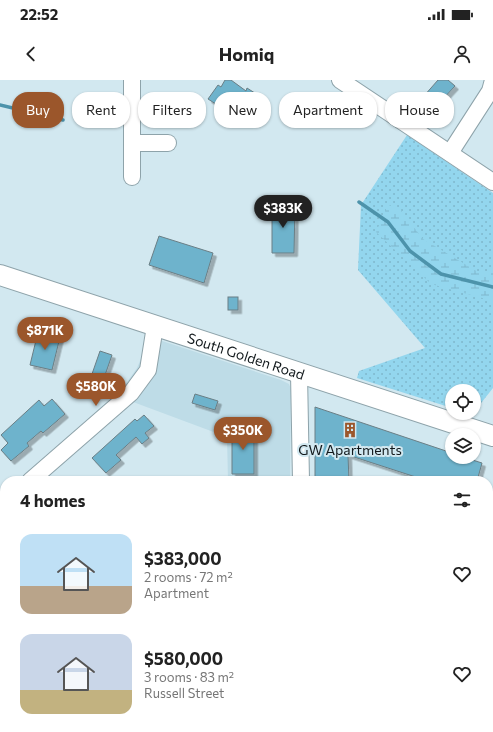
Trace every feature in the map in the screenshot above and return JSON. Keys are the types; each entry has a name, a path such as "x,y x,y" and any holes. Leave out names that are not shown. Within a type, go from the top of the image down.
{"main road":[{"name":"South Golden Road","path":"0,275 493,436"}],"street":[{"path":"132,80 132,177"},
{"path":"340,80 493,182"},
{"path":"450,153 490,91 493,80"},
{"path":"132,143 168,143"},
{"path":"36,476 131,393 148,370 155,326"},
{"path":"299,373 301,476"}],"shaded area":[{"path":"150,337 281,380 289,384 291,389 290,476 228,476 227,437 117,396 137,368"}],"green space":[{"path":"407,135 493,193 493,388 481,403 481,384 445,384 445,406 357,378 359,371 425,348 358,270 361,205"},
{"path":"388,205 399,208 423,239 478,272 493,273 493,301 431,284 376,232"}],"building":[{"path":"225,80 231,80 246,91 247,88 253,92 214,92 214,103 208,99 218,85 221,87"},
{"path":"438,80 448,80 455,86 449,92 427,92"},
{"path":"272,205 295,205 294,253 272,253"},
{"path":"159,236 213,253 204,283 149,265"},
{"path":"228,297 238,297 238,310 228,310"},
{"path":"38,332 60,337 52,370 30,365"},
{"path":"100,351 112,355 104,378 92,374"},
{"path":"195,394 218,401 215,410 192,403"},
{"path":"52,399 65,414 43,433 41,431 27,443 29,446 11,461 1,450 8,443 1,435 39,400 44,406"},
{"name":"GW Apartments","path":"315,407 445,451 445,464 482,463 478,476 413,476 348,455 349,476 315,476"},
{"path":"144,415 154,426 145,433 149,438 142,444 136,437 116,455 121,460 106,473 92,458 135,419 137,421"},
{"path":"254,423 254,474 232,474 232,435"}],"waterway":[{"path":"0,105 12,108"},
{"path":"359,202 388,222 410,251 441,274 493,287"}],"place":[{"name":"GW Apartments","path":"350,430"}]}
